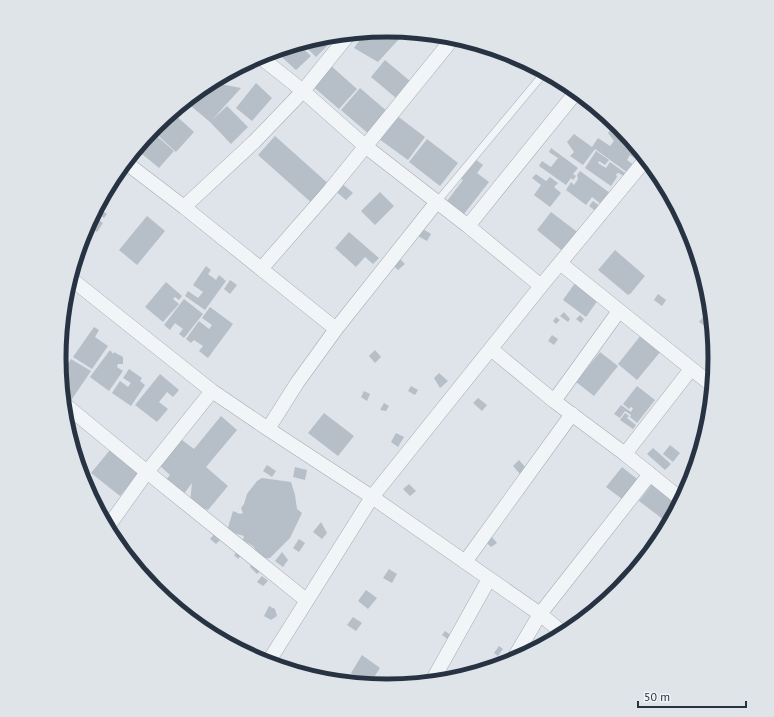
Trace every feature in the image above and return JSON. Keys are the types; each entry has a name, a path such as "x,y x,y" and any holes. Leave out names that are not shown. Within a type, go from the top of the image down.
{"street":[{"path":"184,207 254,142 303,91 344,40"},
{"path":"261,269 330,190 449,43"},
{"path":"265,61 303,91 365,146 542,286"},
{"path":"468,226 573,96"},
{"path":"270,658 372,497 642,163"},
{"path":"130,166 184,207 336,329"},
{"path":"268,429 336,329 436,203"},
{"path":"560,263 708,382"},
{"path":"75,282 212,391 372,497 540,614 559,630"},
{"path":"554,401 619,311"},
{"path":"491,349 554,401 626,454 677,496"},
{"path":"626,454 691,369"},
{"path":"111,522 147,472 212,391"},
{"path":"70,408 306,600"},
{"path":"465,562 572,414"},
{"path":"517,653 540,614 650,474"},
{"path":"435,676 489,579"}],"lane":[{"path":"436,203 541,76"}],"building":[{"path":"366,38 400,38 378,62 354,48 361,39 363,40"},
{"path":"331,42 316,57 306,47"},
{"path":"303,48 311,56 296,70 280,55"},
{"path":"385,60 410,81 396,98 371,77"},
{"path":"329,64 357,89 339,109 310,84"},
{"path":"256,83 272,98 252,121 236,108"},
{"path":"220,84 241,88 212,120 227,106 248,127 231,144 210,122 189,105"},
{"path":"360,88 389,113 370,135 341,110"},
{"path":"580,101 601,119 579,104"},
{"path":"396,115 425,137 408,160 379,139"},
{"path":"176,116 194,132 176,152 157,134"},
{"path":"611,129 614,131 639,159 638,161 630,155 627,160 634,165 628,173 595,149 583,165 570,156 574,152 567,142 574,134 592,147 598,138 610,146 614,141 608,133"},
{"path":"156,135 174,151 159,168 140,153"},
{"path":"275,136 331,186 314,205 258,155"},
{"path":"427,139 458,163 440,186 409,162"},
{"path":"551,148 578,168 573,174 576,176 573,180 571,178 566,185 539,166 542,161 551,167 558,158 549,152"},
{"path":"596,151 609,160 605,165 599,161 598,163 606,168 610,162 628,175 626,178 619,173 616,174 617,177 611,186 585,168"},
{"path":"475,159 483,165 477,173 489,182 464,214 447,201 463,180 460,178"},
{"path":"580,171 610,193 601,204 592,197 586,205 566,190 571,182 574,185 578,179 577,175"},
{"path":"536,174 546,181 550,177 558,183 554,187 561,193 550,207 534,195 541,185 532,178"},
{"path":"339,181 353,193 346,200 333,189"},
{"path":"380,192 394,206 375,225 361,211"},
{"path":"593,201 601,207 597,212 589,206"},
{"path":"102,210 107,214 104,218 100,215"},
{"path":"551,212 580,234 565,253 537,230"},
{"path":"147,216 165,231 137,265 119,250"},
{"path":"97,219 103,223 97,232 93,229"},
{"path":"423,229 431,234 427,241 418,236"},
{"path":"349,232 379,258 373,264 365,257 356,267 335,248"},
{"path":"91,234 93,235 88,240"},
{"path":"615,250 645,276 628,295 598,270"},
{"path":"400,259 405,264 398,270 393,265"},
{"path":"206,266 211,270 208,274 216,280 219,275 226,281 205,310 185,296 188,291 198,298 203,292 193,285"},
{"path":"230,280 237,285 230,294 224,289"},
{"path":"166,282 182,296 179,300 175,297 173,299 179,304 163,322 145,307"},
{"path":"575,283 598,300 586,317 563,300"},
{"path":"658,294 666,300 662,306 654,300"},
{"path":"184,299 203,314 184,338 179,334 183,329 175,323 170,330 164,325"},
{"path":"210,307 233,324 208,358 199,351 203,346 194,340 191,343 186,339 199,321 209,329 212,325 202,318"},
{"path":"564,312 570,319 568,322 560,316"},
{"path":"580,315 584,319 581,323 576,319"},
{"path":"556,317 560,320 556,324 553,321"},
{"path":"703,317 706,319 707,327 699,322"},
{"path":"94,327 99,330 95,337 108,346 92,369 73,357"},
{"path":"552,335 558,339 554,345 548,341"},
{"path":"641,335 661,351 637,380 618,364"},
{"path":"110,350 113,354 114,352 123,357 123,364 118,364 117,367 123,371 109,391 90,377"},
{"path":"375,350 381,357 375,363 369,356"},
{"path":"600,352 618,366 594,396 576,382"},
{"path":"71,359 91,371 70,402 68,400 66,367"},
{"path":"129,369 142,378 140,381 145,385 131,406 112,393 120,381 128,387 131,383 123,378"},
{"path":"439,373 448,381 440,388 434,378"},
{"path":"160,374 179,390 173,397 167,392 159,402 168,409 157,422 135,405"},
{"path":"411,386 418,390 415,395 408,391"},
{"path":"637,386 655,400 637,423 630,417 631,415 625,411 620,418 614,414 621,405 631,412 633,408 631,407 629,409 623,404"},
{"path":"364,391 370,394 367,401 361,397"},
{"path":"478,398 487,405 482,411 473,403"},
{"path":"384,403 389,406 386,411 380,410"},
{"path":"324,413 354,436 338,456 308,433"},
{"path":"625,413 629,416 627,418 636,425 633,429 620,420"},
{"path":"221,416 237,430 206,467 228,486 208,510 190,503 192,483 183,495 165,481 170,475 160,466 182,440 194,449"},
{"path":"396,433 404,437 398,447 391,442"},
{"path":"670,445 680,453 673,462 663,454"},
{"path":"653,448 671,464 665,470 647,454"},
{"path":"110,450 139,473 120,496 91,473"},
{"path":"519,460 526,468 520,474 513,466"},
{"path":"267,465 276,471 272,477 263,471"},
{"path":"295,467 307,470 305,480 293,477"},
{"path":"622,467 637,479 622,499 606,487"},
{"path":"262,478 291,482 297,509 302,513 290,538 270,558 262,559 253,546 243,540 244,536 227,531 233,511 240,514 243,513 241,508 247,494 257,481"},
{"path":"653,483 675,500 664,520 639,501"},
{"path":"409,484 416,491 410,496 403,489"},
{"path":"321,522 327,533 322,539 313,532"},
{"path":"216,532 222,538 216,544 210,539"},
{"path":"491,536 497,543 491,547 485,541"},
{"path":"299,539 305,543 299,552 293,548"},
{"path":"239,550 243,553 238,559 234,555"},
{"path":"282,552 288,560 283,567 275,561"},
{"path":"253,560 262,569 257,574 250,567"},
{"path":"389,569 397,574 392,583 383,578"},
{"path":"262,576 268,581 263,586 257,582"},
{"path":"366,590 377,598 368,609 358,601"},
{"path":"269,606 275,609 277,616 271,620 264,616"},
{"path":"353,617 362,623 356,631 347,625"},
{"path":"445,631 452,636 449,640 442,635"},
{"path":"499,646 503,649 498,656 494,653"},
{"path":"362,655 380,668 373,679 359,678 351,673"}]}
